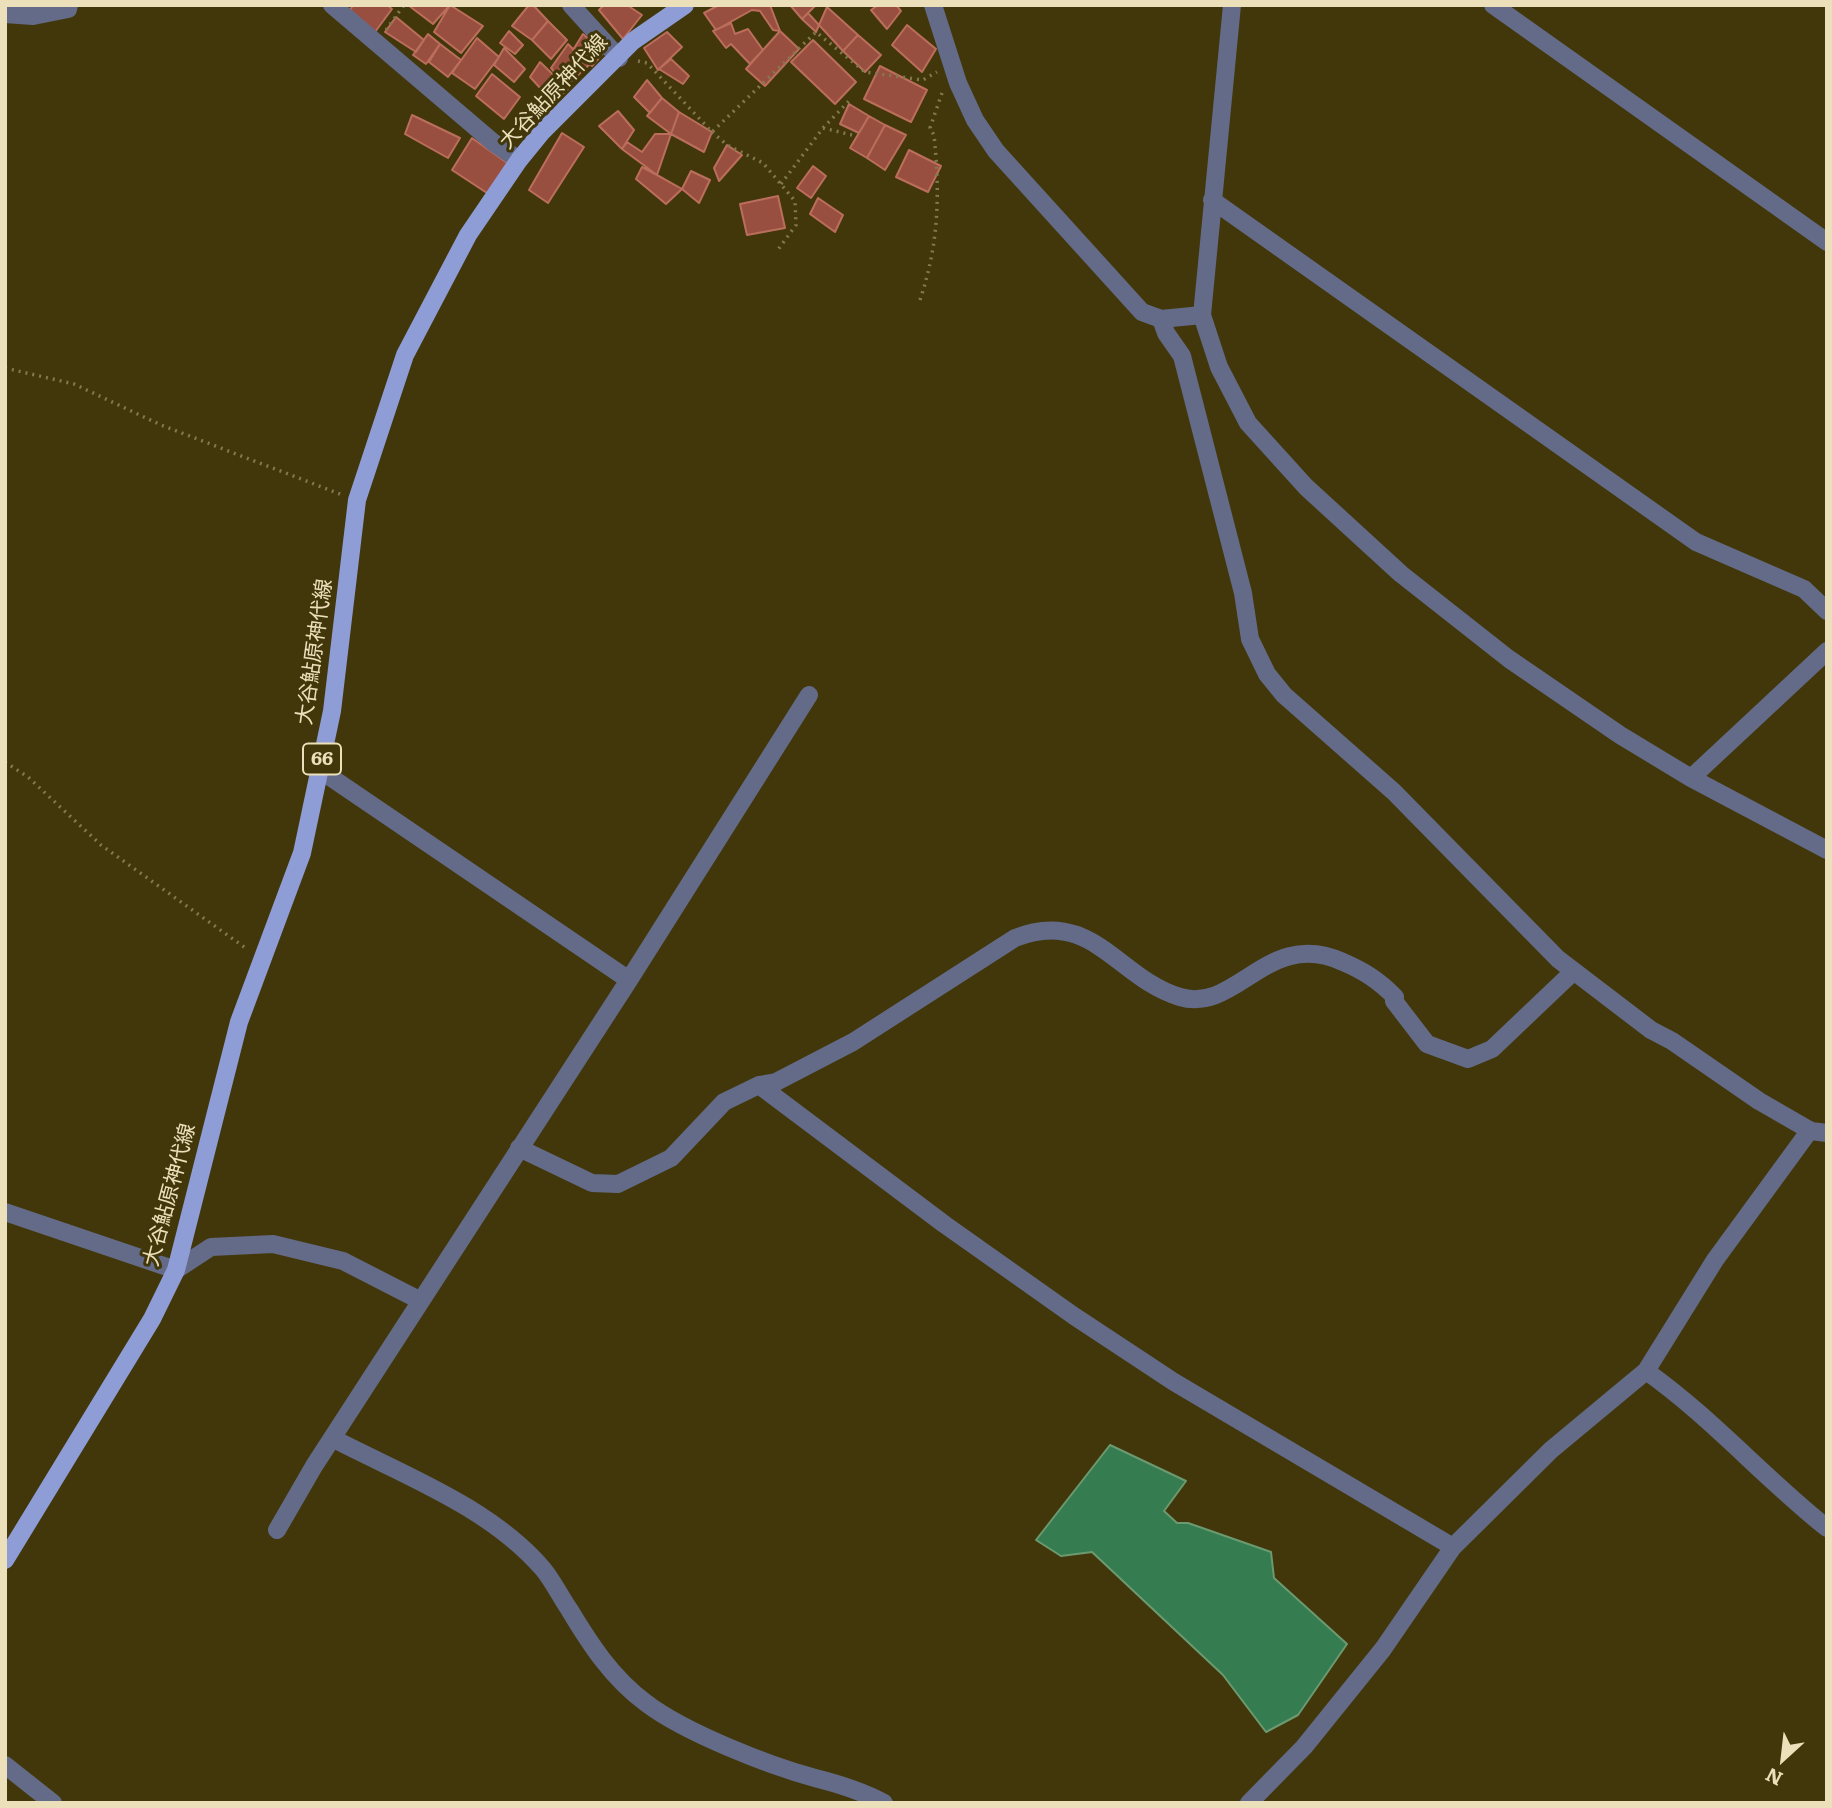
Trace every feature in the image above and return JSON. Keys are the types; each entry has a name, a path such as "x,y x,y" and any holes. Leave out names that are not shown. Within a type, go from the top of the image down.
{"main road":[{"name":"大谷鮎原神代線","path":"5,1560 152,1319 176,1270 239,1022 302,853 332,711 357,500 405,355 468,236 541,132 633,41 685,5"}],"street":[{"path":"5,14 33,16 68,9 69,5"},
{"path":"332,5 494,143 519,160"},
{"path":"571,5 618,58"},
{"path":"933,5 951,64 975,120 996,151 1142,313 1161,319 1202,315"},
{"path":"1232,5 1202,315 1219,367 1248,423 1306,487 1401,574 1509,659 1620,735 1690,778 1827,850"},
{"path":"1493,5 1827,242"},
{"path":"1212,200 1696,542 1804,589 1827,611"},
{"path":"1161,319 1166,333 1182,355 1243,593 1250,639 1267,674 1284,695 1394,792 1558,959 1651,1030 1672,1041 1759,1101 1818,1131 1715,1260 1646,1371 1551,1450 1453,1547 1374,1660 1304,1747 1249,1803"},
{"path":"1690,778 1827,651"},
{"path":"277,1530 332,1438 629,980 808,695"},
{"path":"320,770 629,980"},
{"path":"519,1148 592,1183 618,1184 671,1158 724,1102 760,1085 776,1082 853,1042 1015,938 1035,930 1064,930 1111,952 1139,976 1181,998 1203,999 1223,991 1276,959 1304,951 1327,954 1374,976 1395,997 1394,1001 1427,1044 1468,1059 1492,1049 1574,971"},
{"path":"760,1085 944,1224 1085,1324 1174,1382 1453,1547"},
{"path":"5,1212 176,1270 211,1247 273,1244 343,1261 421,1301"},
{"path":"1646,1371 1685,1398 1797,1505 1827,1528"},
{"path":"332,1438 453,1500 518,1543 545,1571 590,1645 621,1683 647,1704 697,1734 769,1762 864,1792 884,1803"},
{"path":"5,1765 53,1803"}],"path":[{"path":"377,43 404,5"},
{"path":"712,132 816,32 865,72 923,80"},
{"path":"618,58 647,63 712,132 727,145 763,163 781,184 795,201 796,225 777,251"},
{"path":"920,300 932,265 940,191 934,135 930,128 951,64"},
{"path":"781,184 823,128 849,101"},
{"path":"823,128 852,135"},
{"path":"5,368 74,384 161,425 357,500"},
{"path":"5,762 28,777 101,845 204,921 261,958"}],"shaded area":[{"path":"1110,1445 1186,1481 1164,1511 1177,1523 1188,1523 1271,1552 1274,1578 1347,1644 1298,1715 1266,1732 1223,1675 1092,1552 1061,1556 1036,1540"}],"building":[{"path":"353,5 387,5 392,9 375,32 350,10"},
{"path":"408,5 450,5 433,24"},
{"path":"450,5 483,26 461,53 434,32"},
{"path":"529,5 533,5 548,21 532,40 512,26"},
{"path":"604,5 627,5 642,15 623,39 599,10"},
{"path":"719,5 770,5 780,31 773,30 760,11 752,10 716,30 704,13"},
{"path":"790,5 816,5 802,19"},
{"path":"878,5 896,5 901,11 887,29 871,10"},
{"path":"827,7 858,35 843,51 819,25"},
{"path":"808,13 819,25 816,32 802,19"},
{"path":"396,17 424,40 416,52 385,32"},
{"path":"548,21 567,40 551,59 532,40"},
{"path":"731,23 735,34 748,29 763,50 750,64 731,44 726,48 713,31"},
{"path":"907,25 936,49 922,72 892,45"},
{"path":"509,31 523,45 515,54 500,43"},
{"path":"780,31 799,49 765,86 746,69"},
{"path":"667,32 682,47 658,70 644,48"},
{"path":"428,34 440,44 426,64 413,55"},
{"path":"583,34 604,52 592,66 573,50"},
{"path":"858,35 881,55 865,72 843,51"},
{"path":"477,38 499,57 475,89 452,73"},
{"path":"813,40 856,82 835,104 791,62"},
{"path":"440,44 461,60 448,77 429,62"},
{"path":"568,44 589,65 566,86 551,68"},
{"path":"504,48 525,69 514,82 494,65"},
{"path":"671,59 689,76 683,84 659,69"},
{"path":"540,62 568,89 553,102 530,77"},
{"path":"880,66 927,90 911,122 864,99"},
{"path":"492,74 520,97 504,119 476,96"},
{"path":"647,80 662,98 650,113 634,97"},
{"path":"662,98 679,112 671,134 647,116"},
{"path":"849,104 869,116 859,133 840,124"},
{"path":"618,111 634,130 622,149 599,126"},
{"path":"679,112 712,132 704,152 671,134"},
{"path":"412,115 460,138 448,158 405,134"},
{"path":"869,116 885,125 867,158 850,148"},
{"path":"885,125 906,135 885,170 867,158"},
{"path":"562,133 584,147 548,203 529,190"},
{"path":"655,134 671,134 657,175 622,149 627,142 642,152"},
{"path":"472,138 510,165 490,195 452,170"},
{"path":"727,145 742,155 719,181 714,168"},
{"path":"909,150 941,166 928,192 896,177"},
{"path":"813,166 826,176 811,198 797,188"},
{"path":"642,167 682,189 666,204 636,179"},
{"path":"691,171 710,180 699,203 682,189"},
{"path":"778,196 785,228 747,235 740,204"},
{"path":"818,198 843,215 835,232 810,214"}]}
